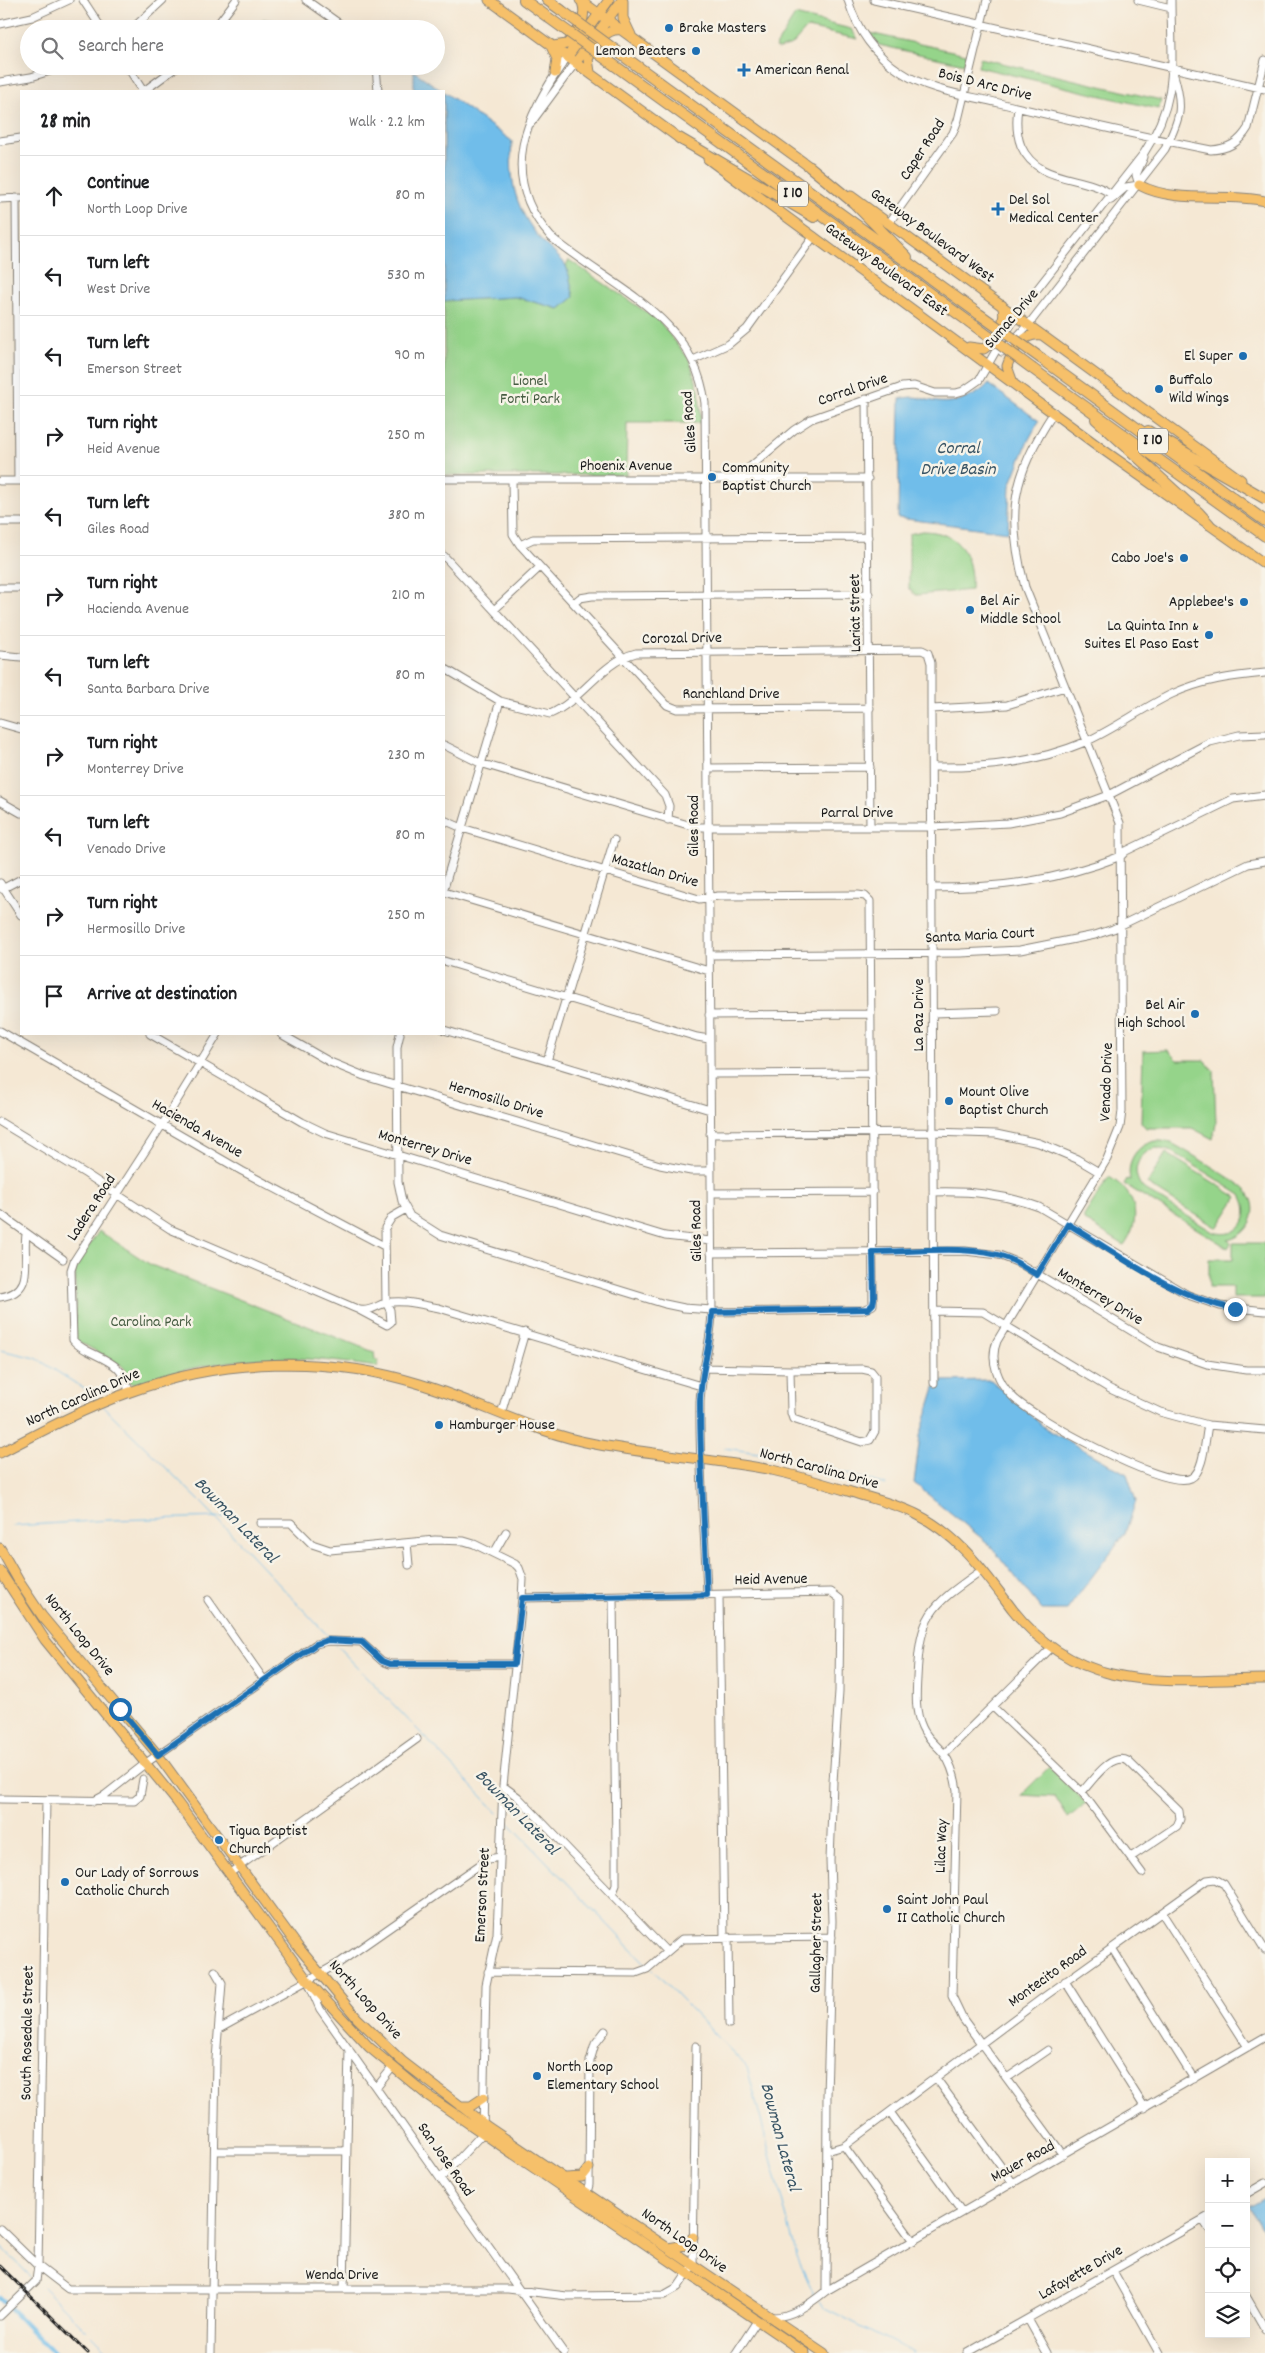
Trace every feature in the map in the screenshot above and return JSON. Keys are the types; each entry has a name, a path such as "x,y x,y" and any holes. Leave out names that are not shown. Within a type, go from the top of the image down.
{"highway":[{"name":"I 10","path":"524,0 1265,536"},
{"name":"I 10","path":"547,0 1265,520"},
{"path":"679,138 859,244"},
{"path":"810,167 854,202 927,277"},
{"path":"1080,401 1105,428 1200,513 1209,524"},
{"path":"1119,416 1155,434 1236,483 1265,498"}],"main road":[{"name":"Gateway Boulevard East","path":"489,0 1265,564"},
{"path":"568,56 609,0"},
{"path":"576,62 622,0"},
{"path":"622,0 624,24 634,39"},
{"path":"553,76 557,59 551,44 566,44 584,19 584,9 581,1"},
{"name":"Gateway Boulevard West","path":"581,1 889,222 1265,498"},
{"path":"590,72 588,59 605,34 611,30 621,30"},
{"path":"1139,185 1166,195 1239,196 1265,201"},
{"path":"964,346 984,349 989,345 1003,324 1005,312 1002,305"},
{"path":"1012,381 1007,366 1022,340 1028,335 1043,334"},
{"name":"North Carolina Drive","path":"0,1453 95,1406 129,1392 178,1376 220,1368 258,1365 309,1365 356,1369 396,1377 446,1393 541,1430 586,1442 792,1475 899,1506 940,1528 966,1550 1022,1621 1051,1648 1082,1665 1103,1673 1137,1680 1265,1679"},
{"name":"North Loop Drive","path":"0,1548 42,1616 158,1755 299,1948 357,2018 402,2061 460,2106 566,2178 585,2197 687,2274 805,2353"},
{"name":"North Loop Drive","path":"0,1571 29,1618 71,1673 146,1763 230,1873 308,1981 343,2021 392,2068 483,2134 668,2248 824,2353"},
{"path":"9,1588 20,1583"},
{"path":"460,2106 472,2106 483,2098"},
{"path":"566,2178 582,2177 589,2168"},
{"path":"668,2248 686,2245 693,2237"},
{"path":"730,2302 748,2309 773,2325 784,2325"}],"street":[{"path":"0,24 37,15 69,0"},
{"path":"83,0 96,20"},
{"path":"141,20 162,0"},
{"path":"221,20 236,0"},
{"path":"306,0 334,20"},
{"name":"Bois D Arc Drive","path":"849,0 858,25 875,50 888,63 914,80 1018,108 1211,150 1230,146 1244,135 1261,88 1265,60"},
{"path":"874,0 1261,88"},
{"name":"Caper Road","path":"889,222 948,142 958,120 987,0"},
{"path":"1138,0 1171,4"},
{"name":"Sumac Drive","path":"989,365 1016,316 1154,138 1168,102 1172,69 1171,4"},
{"name":"Giles Road","path":"568,56 553,76 526,132 521,153 521,176 527,199 538,220 563,246 658,315 680,337 693,360 701,382 705,403 712,1311 710,1343 703,1368 701,1386 707,1595"},
{"name":"Giles Road","path":"540,104 576,62"},
{"name":"Sumac Drive","path":"989,365 1029,324 1139,185 1169,141 1179,118 1181,103 1172,69"},
{"path":"0,82 38,75"},
{"path":"133,75 143,90"},
{"path":"145,90 166,75"},
{"path":"377,75 378,90"},
{"path":"553,76 558,84"},
{"path":"1018,108 1016,124 1019,141 1034,164 1049,174 1100,186 1111,194"},
{"path":"0,141 20,138"},
{"path":"1093,217 1126,187 1139,185 1136,174 1148,146"},
{"path":"0,199 19,198 20,481 0,481"},
{"path":"693,360 721,347 747,329 814,236"},
{"name":"Corral Drive","path":"734,478 743,473 801,425 866,399 908,386 944,394 963,391 979,380 989,365"},
{"name":"Lariat Street","path":"866,399 870,650 870,827"},
{"name":"Venado Drive","path":"1054,412 1030,450 1020,476 1014,505 1014,532 1017,559 1025,587 1120,823 1122,1111 1114,1145 997,1341 994,1352 997,1373 1013,1398 1038,1415 1111,1457 1179,1480 1189,1479 1196,1474 1200,1467 1208,1426"},
{"name":"Phoenix Avenue","path":"445,479 868,479"},
{"name":"Ranchland Drive","path":"512,480 513,534 520,545 667,705 678,709 870,708"},
{"path":"0,522 20,522"},
{"path":"520,545 533,539 868,537"},
{"path":"445,557 576,696 665,795 668,806 668,820"},
{"path":"494,610 540,567"},
{"path":"0,588 20,588"},
{"path":"574,603 585,596 869,594"},
{"name":"Corozal Drive","path":"445,669 500,701 550,714 576,696 623,656 636,653 922,650"},
{"name":"La Paz Drive","path":"922,650 930,656 932,709 934,1383"},
{"path":"0,654 20,657"},
{"path":"932,767 1007,764 1061,751 1088,741 1188,687 1226,678 1265,673"},
{"path":"932,709 1007,705 1065,687"},
{"path":"445,887 480,763 500,701"},
{"path":"0,723 20,730"},
{"name":"Parral Drive","path":"445,746 480,763 695,827 932,827 1000,824 1060,813 1109,795 1210,742 1239,735 1265,734"},
{"path":"708,768 870,767"},
{"path":"932,888 985,888 1037,882 1092,868 1121,856 1126,851 1233,799 1265,795"},
{"path":"0,802 20,812"},
{"name":"Mazatlan Drive","path":"445,820 462,828 699,899 865,896 871,904 871,954"},
{"path":"547,1061 614,840"},
{"name":"Santa Maria Court","path":"709,955 996,952 1049,946 1096,935 1248,864 1265,861"},
{"path":"20,879 1,887 20,914"},
{"path":"445,890 586,935 709,971"},
{"path":"400,1035 397,1046 397,1084 400,1193 410,1216 427,1228 461,1243 684,1308 712,1311 858,1310 871,1307 874,1299 871,954"},
{"path":"445,961 710,1039"},
{"path":"932,1012 997,1012"},
{"path":"709,1015 871,1014"},
{"path":"445,1030 710,1110"},
{"name":"Hacienda Avenue","path":"0,1031 266,1184 384,1246"},
{"name":"Monterrey Drive","path":"152,1035 308,1125 334,1136 665,1236 711,1241"},
{"name":"Ladera Road","path":"129,1392 124,1376 116,1366 79,1346 72,1336 72,1265 217,1035"},
{"name":"Hermosillo Drive","path":"282,1035 339,1067 660,1165 691,1171 711,1171"},
{"path":"710,1074 872,1073"},
{"path":"0,1122 118,1194 177,1233 357,1309 387,1325 391,1322 391,1315 386,1303 384,1246 386,1224 392,1216 406,1209"},
{"path":"710,1134 975,1132 1019,1138 1058,1150 1099,1172"},
{"path":"711,1193 873,1192"},
{"path":"933,1192 976,1192 1010,1197 1040,1207 1188,1295 1220,1306 1265,1311"},
{"path":"0,1214 64,1259"},
{"path":"0,1297 12,1294 25,1280 26,1234"},
{"name":"Monterrey Drive","path":"711,1253 971,1251 999,1255 1019,1263 1158,1348 1207,1364 1246,1370 1265,1370"},
{"path":"357,1309 368,1310 386,1303 406,1303 439,1308 525,1332 701,1386"},
{"path":"934,1311 977,1311 1006,1325 1132,1400 1160,1412 1208,1426 1265,1430"},
{"path":"501,1414 525,1332"},
{"path":"703,1368 862,1369 871,1371 875,1376 876,1385 876,1431 872,1438 862,1442 793,1419 791,1413 790,1370"},
{"path":"260,1523 291,1522 312,1544 330,1550 407,1543 464,1541 494,1553 506,1532"},
{"path":"407,1543 410,1565"},
{"name":"Emerson Street","path":"483,2134 486,1985 496,1939 501,1805 523,1579 519,1568 494,1553"},
{"name":"Lilac Way","path":"982,1570 940,1601 928,1616 920,1636 918,1650 917,1711 926,1735 944,1754 952,1769 957,1790 952,1996 957,2010 1063,2155"},
{"name":"Heid Avenue","path":"522,1598 830,1592 839,1597"},
{"path":"720,1595 726,1938 730,2024"},
{"path":"612,1895 616,1886 613,1597"},
{"name":"Gallagher Street","path":"824,2293 832,1937 830,1860 832,1782 839,1691 842,1604 839,1597"},
{"path":"208,1600 264,1680"},
{"path":"94,1801 316,1644 328,1640 365,1644 382,1661 390,1664 514,1664"},
{"path":"944,1754 1051,1648"},
{"path":"993,1707 1082,1792 1142,1873"},
{"path":"230,1873 417,1739"},
{"path":"1082,1792 1112,1761 1122,1758 1128,1761 1177,1809 1180,1819 1177,1826 1131,1857"},
{"path":"0,1799 136,1800 142,1793 143,1779"},
{"path":"503,1786 518,1797 666,1951"},
{"name":"South Rosedale Street","path":"38,2266 46,1800"},
{"path":"219,2029 321,1974 488,1859 500,1856"},
{"name":"Montecito Road","path":"827,2151 844,2146 981,2043 1207,1880 1217,1879 1224,1884 1265,1950"},
{"path":"1162,1913 1248,2047"},
{"path":"488,1972 640,1972 647,1969 682,1939 832,1937"},
{"path":"1112,1948 1194,2079"},
{"path":"211,2353 217,2046 222,1981 215,1971"},
{"name":"San Jose Road","path":"308,1981 320,2009 564,2353"},
{"path":"1065,1982 1145,2108"},
{"path":"585,2197 589,2168 590,2061 595,2044 605,2031"},
{"name":"Mauer Road","path":"770,2317 779,2317 795,2311 1265,2037"},
{"path":"693,2265 696,2046"},
{"path":"344,2289 349,2048"},
{"path":"1007,2078 1048,2050"},
{"path":"377,2087 392,2068"},
{"path":"936,2078 1013,2183"},
{"path":"890,2112 962,2212"},
{"path":"441,2178 483,2134"},
{"path":"844,2146 913,2241"},
{"path":"215,2151 346,2152"},
{"path":"1250,2192 1265,2184"},
{"name":"Lafayette Drive","path":"967,2353 1205,2219"},
{"name":"Wenda Drive","path":"0,2228 38,2266 68,2289 520,2290 566,2296 664,2295 678,2287 693,2265"},
{"path":"0,2316 36,2281 38,2266"},
{"path":"1113,2271 1160,2353"},
{"path":"532,2307 535,2297 540,2293"},
{"path":"1250,2303 1265,2329"},
{"name":"Mauer Road","path":"784,2325 795,2311"},
{"path":"1028,2319 1047,2353"},
{"path":"736,2353 757,2321"}],"green space":[{"path":"795,15 851,29 858,39 807,28 792,45 779,49 775,48"},
{"path":"869,33 966,54 964,64 879,45"},
{"path":"980,58 1161,100 1158,109 978,67"},
{"name":"Lionel Forti Park","path":"569,260 658,320 689,359 699,390 701,423 627,423 626,475 445,475 445,301 515,297 560,309 574,297 566,265"},
{"path":"922,531 946,535 961,548 970,566 971,590 916,595 909,589 909,534"},
{"path":"1168,1050 1178,1060 1204,1060 1214,1071 1216,1124 1213,1139 1192,1128 1146,1128 1141,1122 1143,1051"},
{"path":"1165,1141 1171,1143 1210,1165 1246,1190 1251,1197 1253,1205 1254,1213 1252,1220 1242,1233 1228,1240 1231,1243 1228,1248 1124,1184 1127,1179 1130,1180 1130,1166 1134,1154 1149,1143","holes":["1157,1148 1173,1152 1241,1195 1246,1211 1242,1225 1237,1230 1222,1234 1213,1232 1144,1189 1139,1183 1136,1170 1137,1164 1144,1154"]},
{"path":"1166,1153 1237,1197 1217,1228 1147,1184"},
{"path":"1109,1177 1125,1190 1131,1198 1134,1207 1133,1226 1124,1245 1084,1220 1084,1216"},
{"name":"Carolina Park","path":"99,1231 151,1265 374,1352 375,1360 379,1361 377,1367 334,1361 286,1358 242,1360 198,1367 134,1384 130,1382 126,1370 121,1365 76,1340 75,1267"},
{"path":"1233,1243 1265,1243 1265,1298 1233,1298 1233,1287 1209,1287 1209,1259 1233,1259"},
{"path":"1049,1767 1086,1803 1068,1818 1055,1797 1021,1795"}],"water":[{"path":"414,75 420,75 441,90 414,90"},
{"path":"445,93 512,141 513,182 520,206 542,241 566,266 574,297 560,309 515,297 445,301"},
{"name":"Corral Drive Basin","path":"988,384 1039,421 1028,441 1010,486 1008,532 898,518 900,399 916,397 938,402 951,402 972,396"},
{"path":"991,1380 1045,1428 1127,1474 1136,1501 1125,1533 1067,1610 1042,1610 990,1545 914,1483 920,1436 937,1381"},
{"path":"1265,2197 1265,2233 1250,2208 1250,2205"}],"waterway":[{"name":"Bowman Lateral","path":"0,1350 36,1358 89,1392 98,1400"},
{"name":"Bowman Lateral","path":"104,1407 203,1504 330,1638"},
{"path":"725,1448 792,1458 886,1485"},
{"path":"13,1526 109,1520 225,1517"},
{"name":"Bowman Lateral","path":"336,1645 498,1813"},
{"name":"Bowman Lateral","path":"505,1819 647,1965"},
{"name":"Bowman Lateral","path":"652,1969 747,2067 797,2257 815,2296"},
{"path":"0,2245 30,2276"},
{"path":"43,2287 109,2353"},
{"path":"0,2298 54,2353"},
{"name":"Bowman Lateral","path":"819,2301 823,2307 914,2353"}],"railway":[{"path":"0,2266 88,2353"}],"place":[{"name":"Brake Masters","path":"669,28"},
{"name":"Lemon Beaters","path":"696,51"},
{"name":"American Renal","path":"744,70"},
{"name":"Del Sol Medical Center","path":"998,209"},
{"name":"El Super","path":"1243,356"},
{"name":"Buffalo Wild Wings","path":"1159,389"},
{"name":"Community Baptist Church","path":"712,477"},
{"name":"Cabo Joe's","path":"1184,558"},
{"name":"Applebee's","path":"1244,602"},
{"name":"Bel Air Middle School","path":"970,610"},
{"name":"La Quinta Inn & Suites El Paso East","path":"1209,635"},
{"name":"Bel Air High School","path":"1195,1014"},
{"name":"Mount Olive Baptist Church","path":"949,1101"},
{"name":"Hamburger House","path":"439,1425"},
{"name":"Tigua Baptist Church","path":"219,1840"},
{"name":"Our Lady of Sorrows Catholic Church","path":"65,1882"},
{"name":"Saint John Paul II Catholic Church","path":"887,1909"},
{"name":"North Loop Elementary School","path":"537,2076"}],"route":[{"path":"120,1709 158,1755 321,1642 328,1640 362,1642 386,1664 514,1664 522,1598 707,1595 700,1402 703,1368 712,1329 712,1312 853,1311 868,1309 873,1304 874,1299 873,1252 986,1252 1008,1258 1037,1275 1068,1224 1173,1288 1204,1302 1235,1309"}]}
